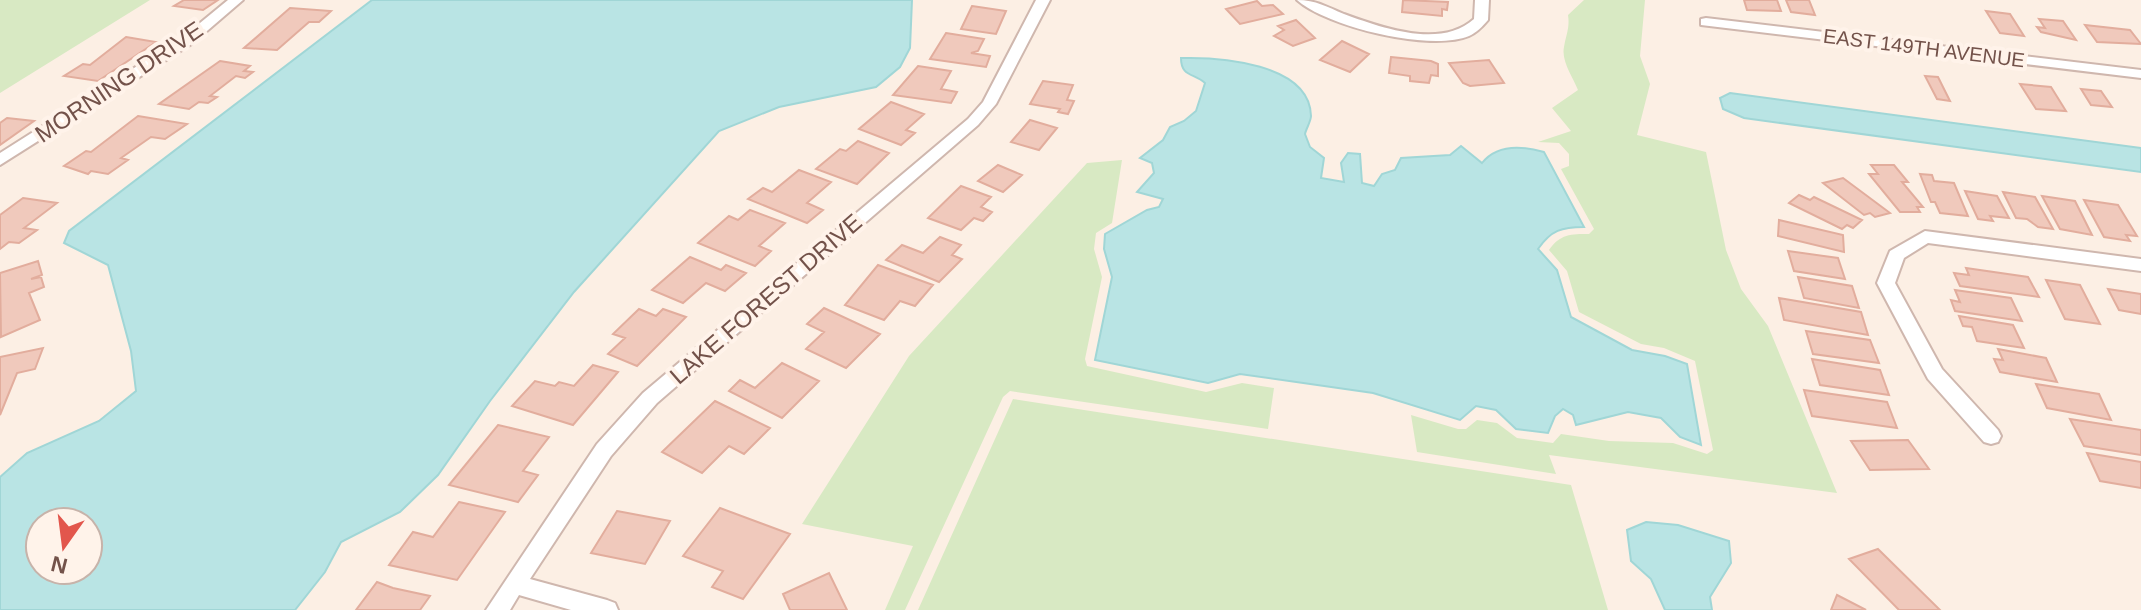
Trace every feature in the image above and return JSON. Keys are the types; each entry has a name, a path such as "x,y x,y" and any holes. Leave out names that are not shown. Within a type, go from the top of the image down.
{"street":[{"name":"MORNING DRIVE","path":"0,160 188,40 236,0"},
{"name":"LAKE FOREST DRIVE","path":"497,610 604,450 650,398 973,122 989,104 1043,0"},
{"path":"1304,0 1413,39 1444,39 1465,33 1481,20 1482,0"},
{"name":"EAST 149TH AVENUE","path":"1706,22 2141,74"},
{"path":"1991,436 1935,374 1886,283 1896,255 1925,237 2141,265"},
{"path":"514,584 607,610"}],"green space":[{"path":"0,0 150,0 0,93"},
{"path":"1584,0 1645,0 1640,56 1650,84 1637,135 1706,152 1726,250 1741,289 1768,326 1837,493 1549,455 1556,474 1417,452 1411,415 1458,429 1466,429 1477,420 1497,423 1517,438 1553,443 1561,434 1609,441 1673,443 1707,454 1713,450 1695,361 1664,348 1641,344 1579,312 1567,271 1549,250 1562,238 1589,234 1594,229 1561,169 1569,166 1569,154 1559,143 1538,142 1571,131 1552,108 1578,90 1564,52 1568,15"},
{"path":"1122,160 1112,223 1096,233 1094,249 1102,277 1085,359 1087,366 1206,392 1242,383 1274,388 1268,429 1010,391 1003,397 905,610 885,610 913,546 802,524 909,356 1087,163"},
{"path":"1013,399 1571,485 1608,610 918,610"}],"water":[{"path":"372,0 912,0 910,48 900,67 876,87 779,107 719,131 574,292 490,401 438,475 400,512 341,542 325,572 295,610 0,610 0,477 27,453 99,421 136,391 131,351 108,265 64,243 69,231"},
{"path":"1181,58 1239,62 1279,74 1296,84 1307,98 1311,116 1305,134 1310,147 1324,158 1321,178 1344,182 1341,163 1348,153 1360,154 1362,183 1374,186 1382,174 1395,170 1401,158 1450,155 1461,146 1482,163 1495,152 1511,148 1544,152 1584,227 1558,231 1538,249 1557,270 1571,317 1632,350 1687,364 1701,445 1680,437 1661,418 1628,412 1576,425 1573,415 1563,409 1555,416 1548,433 1516,429 1496,410 1476,406 1460,420 1373,393 1240,374 1208,383 1095,360 1112,277 1104,249 1105,234 1147,210 1159,207 1163,199 1137,192 1154,173 1152,163 1140,158 1163,140 1170,127 1196,111 1205,83 1183,69"},
{"path":"1730,93 2141,148 2141,172 1744,118 1723,109 1720,98"},
{"path":"1646,522 1678,525 1729,541 1731,563 1710,597 1712,610 1665,610 1651,579 1631,561 1627,530"}],"building":[{"path":"184,0 218,0 203,10 174,6"},
{"path":"1403,0 1448,2 1447,10 1442,9 1442,16 1402,12"},
{"path":"1744,0 1777,0 1781,11 1747,10"},
{"path":"1786,0 1809,0 1815,15 1791,12"},
{"path":"1257,1 1262,6 1273,5 1283,14 1240,24 1226,9"},
{"path":"972,6 1006,11 996,34 961,29"},
{"path":"290,8 331,11 319,22 309,22 277,50 244,48"},
{"path":"1986,11 2010,14 2024,36 2000,33"},
{"path":"2039,19 2063,21 2076,40 2041,32 2037,27 2045,28"},
{"path":"1296,20 1315,38 1293,46 1274,36 1284,30 1278,26"},
{"path":"2085,25 2130,30 2141,44 2097,42"},
{"path":"946,33 984,39 978,51 971,53 990,56 986,67 930,59"},
{"path":"126,37 156,42 98,81 64,76 83,64 90,65"},
{"path":"1342,41 1369,54 1350,72 1320,60"},
{"path":"1391,57 1431,61 1438,64 1438,76 1431,75 1429,83 1410,81 1410,76 1389,73"},
{"path":"1489,60 1504,83 1470,86 1463,83 1449,63"},
{"path":"220,61 250,66 244,71 253,72 245,78 236,76 210,96 217,97 208,103 199,102 189,109 159,104"},
{"path":"918,66 951,71 941,89 957,92 951,103 893,95"},
{"path":"1925,76 1938,77 1950,101 1937,99"},
{"path":"1043,81 1073,85 1067,100 1074,101 1068,114 1058,112 1060,109 1030,104"},
{"path":"2020,84 2051,87 2066,111 2036,109"},
{"path":"2081,89 2101,91 2112,107 2091,105"},
{"path":"891,102 924,114 906,130 915,133 901,145 859,129"},
{"path":"138,116 187,124 165,139 151,137 121,158 128,160 108,174 91,171 88,174 64,166 86,151 91,152"},
{"path":"7,118 34,121 0,145 0,123"},
{"path":"1030,120 1057,128 1039,150 1011,142"},
{"path":"858,141 889,153 857,184 816,169 840,149 846,151"},
{"path":"998,165 1022,175 1003,192 978,181"},
{"path":"1871,165 1894,165 1908,182 1902,182 1923,207 1917,207 1920,212 1900,212 1869,174 1878,174"},
{"path":"799,170 831,182 807,203 823,210 807,223 748,199 763,188 772,192"},
{"path":"1920,174 1932,175 1934,181 1954,183 1968,216 1940,213 1935,202 1931,202"},
{"path":"1843,178 1890,213 1875,217 1870,213 1864,215 1823,183"},
{"path":"961,186 991,197 981,207 992,212 983,221 974,218 961,230 928,218"},
{"path":"1965,191 1997,196 2009,218 1990,216 1993,221 1978,219"},
{"path":"2003,192 2035,197 2053,229 2016,218"},
{"path":"1799,195 1810,200 1814,197 1862,220 1853,228 1847,225 1842,229 1789,203"},
{"path":"2042,196 2075,201 2092,235 2060,229"},
{"path":"23,198 57,203 24,228 37,230 19,243 9,242 0,249 0,215"},
{"path":"2084,200 2118,205 2137,236 2126,235 2130,241 2104,237"},
{"path":"750,210 785,223 759,246 771,251 755,266 698,243 729,216 738,220"},
{"path":"1779,220 1843,235 1844,252 1778,236"},
{"path":"940,237 961,245 952,255 962,259 939,282 886,260 902,245 923,253"},
{"path":"1788,251 1838,258 1845,279 1794,271"},
{"path":"690,257 721,270 726,265 746,273 725,291 706,283 683,303 652,290"},
{"path":"38,261 42,275 31,279 41,277 44,287 29,293 40,320 1,337 0,273"},
{"path":"878,265 933,285 915,306 900,301 884,320 845,305"},
{"path":"1966,268 2028,277 2039,297 1960,286 1954,273 1969,275"},
{"path":"1798,277 1852,286 1859,308 1804,298"},
{"path":"2046,280 2080,285 2100,324 2065,319"},
{"path":"2108,289 2141,294 2141,314 2119,310"},
{"path":"1955,290 2011,298 2022,321 1955,311 1951,300 1960,302"},
{"path":"1779,298 1861,312 1868,335 1784,320"},
{"path":"824,308 880,334 846,368 806,349 824,332 807,324"},
{"path":"639,309 656,316 663,309 686,317 637,366 608,354 625,338 613,334"},
{"path":"1959,316 2013,325 2024,348 1977,341 1972,327 1963,326"},
{"path":"1806,331 1870,340 1879,363 1813,354"},
{"path":"43,348 35,369 17,373 0,415 0,357"},
{"path":"1998,349 2046,358 2057,382 2000,372 1994,359 2003,360"},
{"path":"1812,359 1880,370 1889,395 1820,385"},
{"path":"782,363 819,381 782,418 729,391 740,380 755,388"},
{"path":"593,365 618,372 573,425 512,406 535,381 555,386 559,382 574,386"},
{"path":"2036,384 2099,394 2111,420 2047,408"},
{"path":"1804,390 1887,402 1897,428 1812,416"},
{"path":"715,401 770,428 744,454 729,446 702,473 662,452"},
{"path":"2070,419 2141,430 2141,455 2084,446"},
{"path":"498,425 549,437 523,471 538,475 518,502 449,485"},
{"path":"1908,440 1929,469 1870,470 1851,441"},
{"path":"2087,453 2141,462 2141,488 2100,481"},
{"path":"459,502 505,512 457,580 389,565 413,532 433,537"},
{"path":"720,508 790,534 743,599 712,587 723,571 683,556"},
{"path":"617,511 670,521 645,564 591,553"},
{"path":"1878,549 1940,610 1899,610 1849,559"},
{"path":"829,573 847,610 790,610 783,594"},
{"path":"377,582 430,596 420,610 356,610"},
{"path":"1837,595 1866,610 1831,610"}]}
